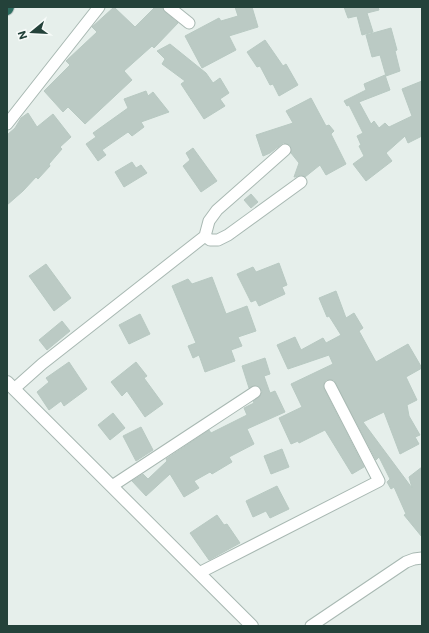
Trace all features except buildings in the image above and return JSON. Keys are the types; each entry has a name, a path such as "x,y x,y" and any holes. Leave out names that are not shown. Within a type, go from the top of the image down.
{"street":[{"path":"7,124 99,7"},
{"path":"169,7 189,23"},
{"path":"252,626 11,386 42,364 205,236 209,221 217,210 285,150"},
{"path":"205,236 210,240 218,240 228,235 302,182"},
{"path":"199,573 379,481 330,386"},
{"path":"112,486 255,392"},
{"path":"311,626 406,562 422,558"}]}
